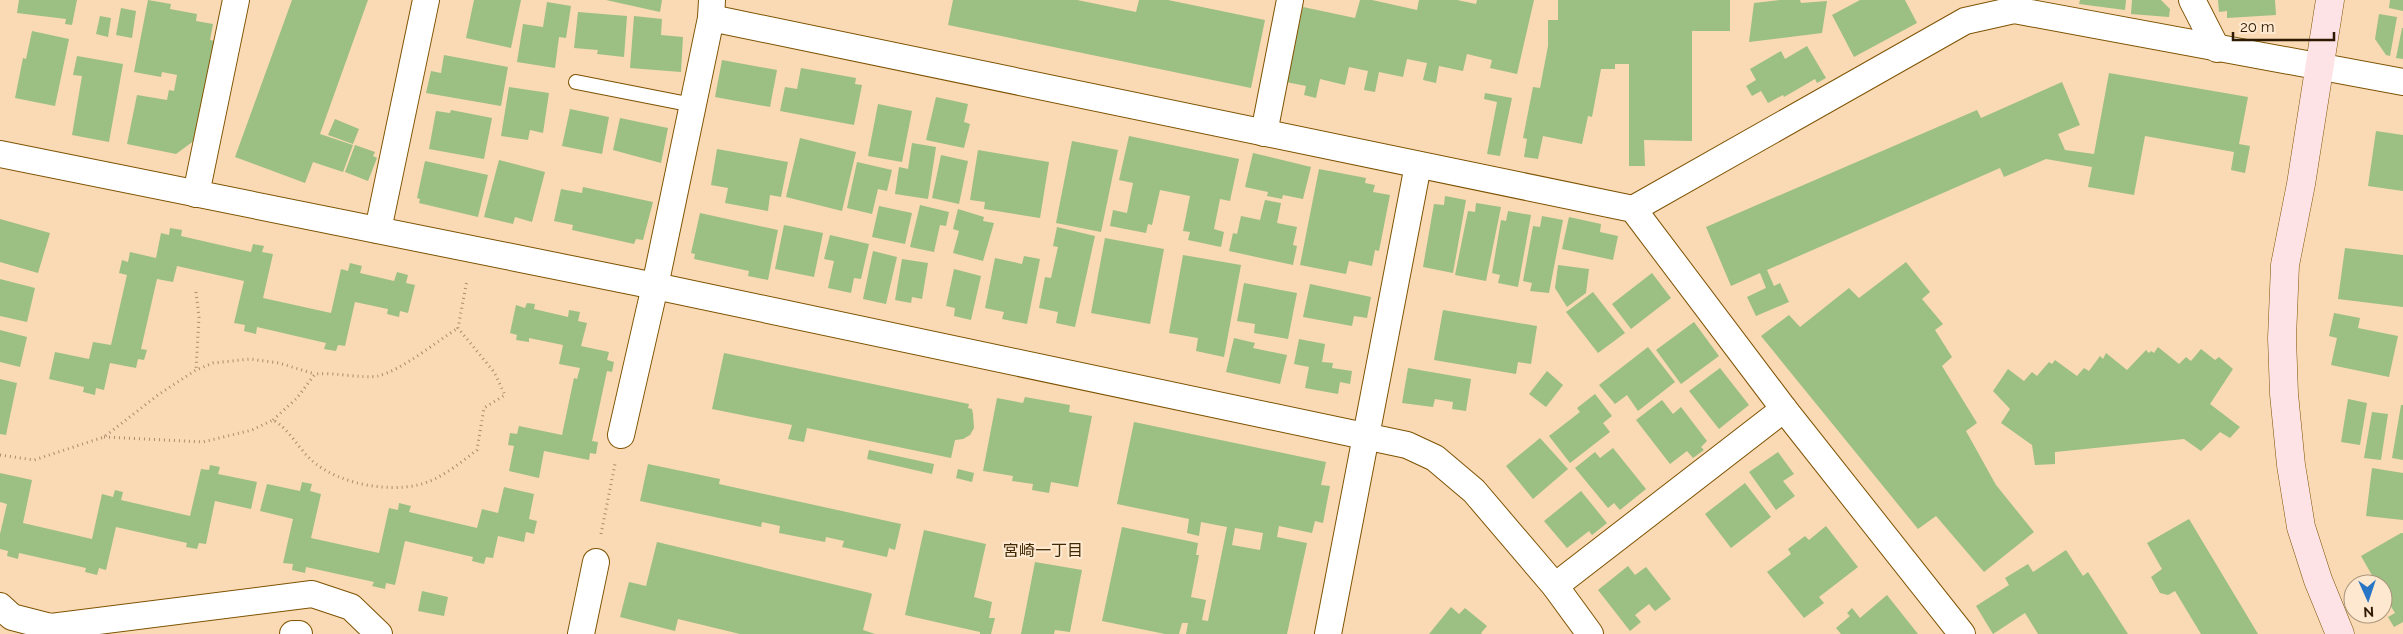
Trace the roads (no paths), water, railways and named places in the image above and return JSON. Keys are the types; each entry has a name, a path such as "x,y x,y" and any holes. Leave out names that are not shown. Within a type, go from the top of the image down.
{"street":[{"path":"196,194 236,0"},
{"path":"378,230 426,0"},
{"path":"1264,133 1290,0"},
{"path":"2192,0 2217,49"},
{"path":"2330,0 2301,184 2285,265 2282,338 2284,394 2301,527 2318,580 2340,634"},
{"path":"621,434 656,286 711,9 1264,133 1633,208 1965,22 2014,10 2403,82"},
{"path":"0,154 656,286 1407,445 1435,458 1474,491 1555,586 1590,634"},
{"path":"1328,634 1418,164"},
{"path":"1633,208 1784,409 1962,634"},
{"path":"1555,586 1784,409"},
{"path":"581,634 596,562"},
{"path":"0,606 12,617 51,627 312,594 351,607 379,634"},
{"path":"293,634 299,634"}],"lane":[{"path":"576,82 693,105"}],"district":[{"name":"宮崎一丁目","path":"1043,550"}]}
